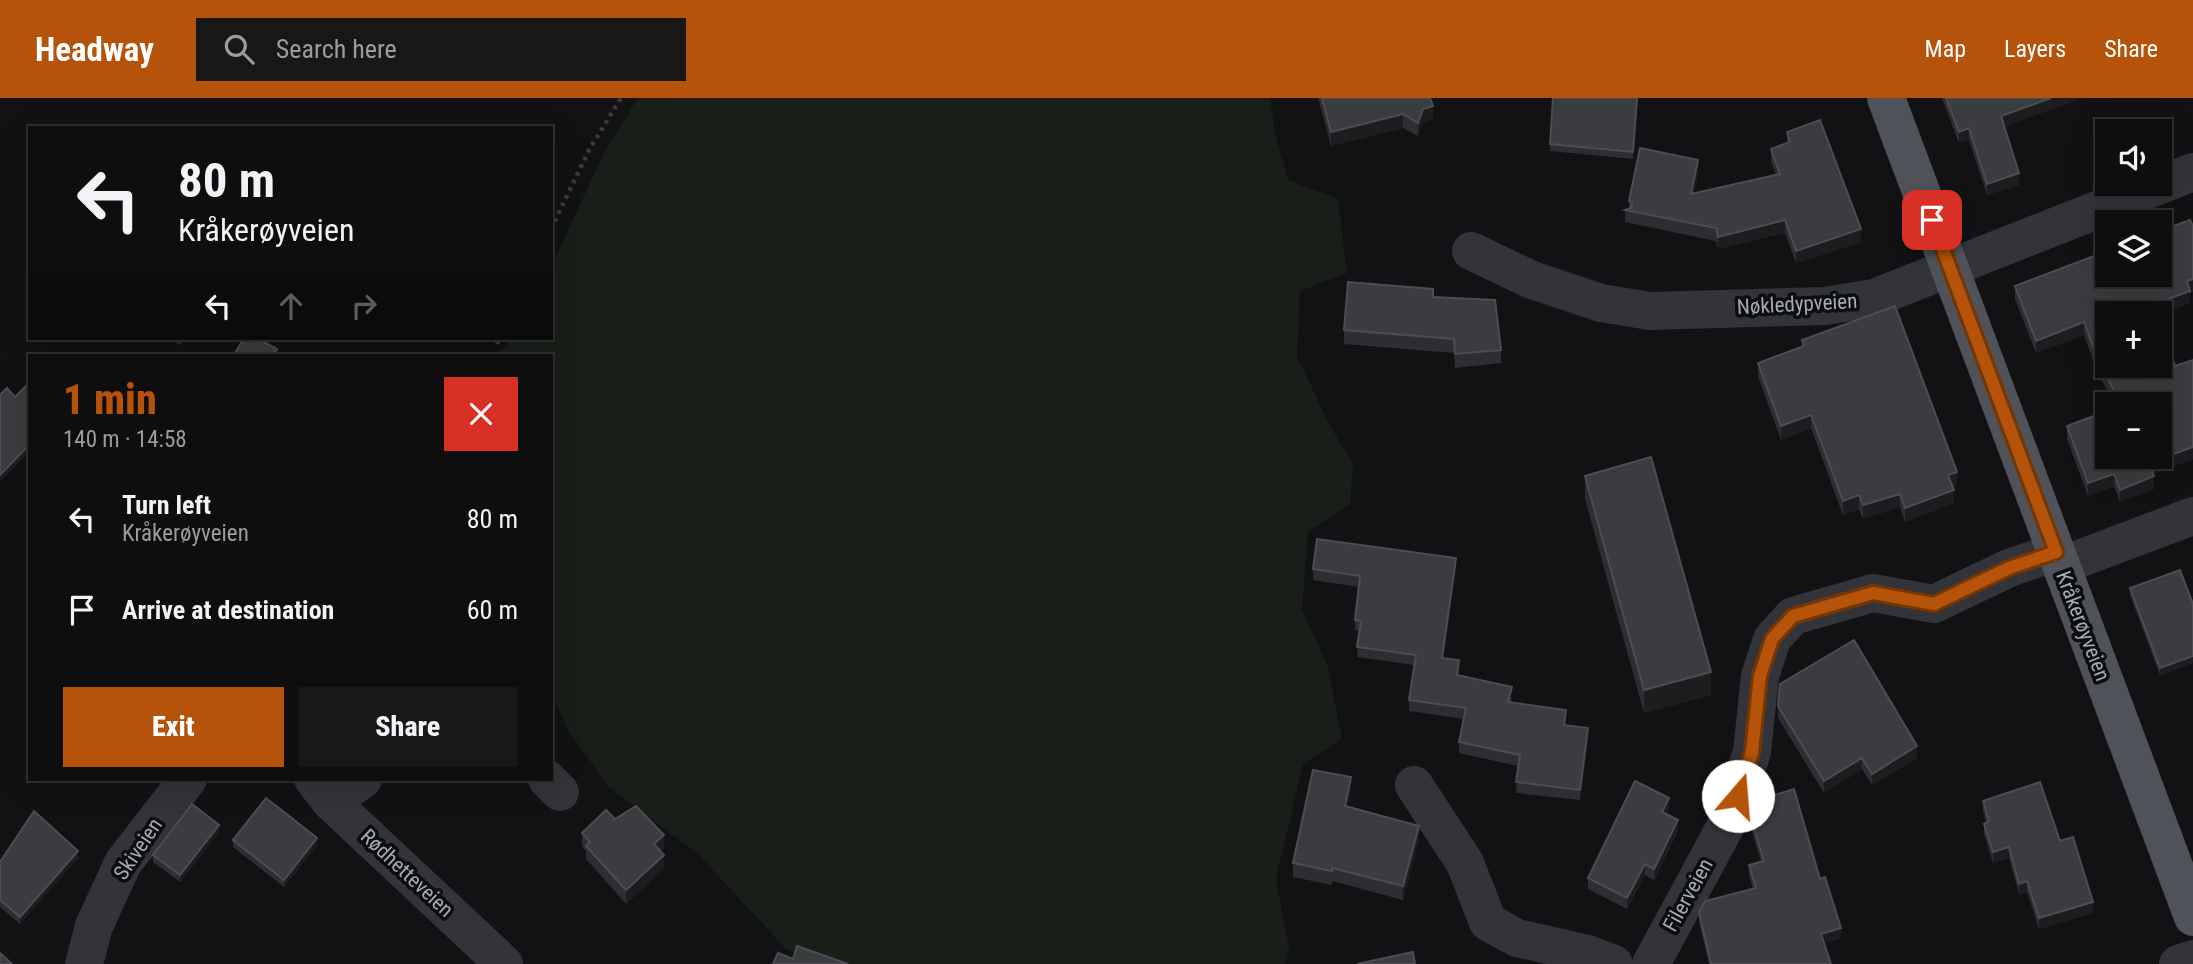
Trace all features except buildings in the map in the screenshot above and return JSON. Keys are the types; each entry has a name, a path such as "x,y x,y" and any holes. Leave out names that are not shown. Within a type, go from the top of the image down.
{"main road":[{"name":"Kråkerøyveien","path":"1886,98 2192,912"}],"street":[{"name":"Nøkledypveien","path":"1471,251 1532,280 1589,299 1650,311 1825,306 1874,298 2193,173"},
{"name":"Filerveien","path":"1651,964 1730,818 1752,752 1760,676 1772,639 1793,616 1873,593 1934,604 2009,568 2058,559 2193,516"},
{"name":"Skiveien","path":"84,964 94,926 123,863 186,781"},
{"path":"322,790 356,781"},
{"path":"1414,786 1465,863 1488,922 1517,938 1588,954 1614,964"},
{"name":"Rødhetteveien","path":"322,790 505,964"},
{"path":"2178,964 2193,959"}],"path":[{"path":"553,225 589,150 621,98"},
{"path":"497,344 499,340"}],"shaded area":[{"path":"638,98 1270,98 1275,133 1288,180 1338,199 1347,273 1300,291 1297,356 1329,424 1353,464 1350,504 1308,532 1302,609 1328,667 1342,739 1303,764 1276,879 1289,948 1285,964 834,964 787,950 698,854 610,788 568,731 553,696 553,354 497,354 511,340 553,340 553,263 604,153"}],"route":[{"path":"1738,796 1752,752 1760,676 1772,639 1793,616 1873,593 1934,604 2025,561 2056,552 1932,220"}]}
